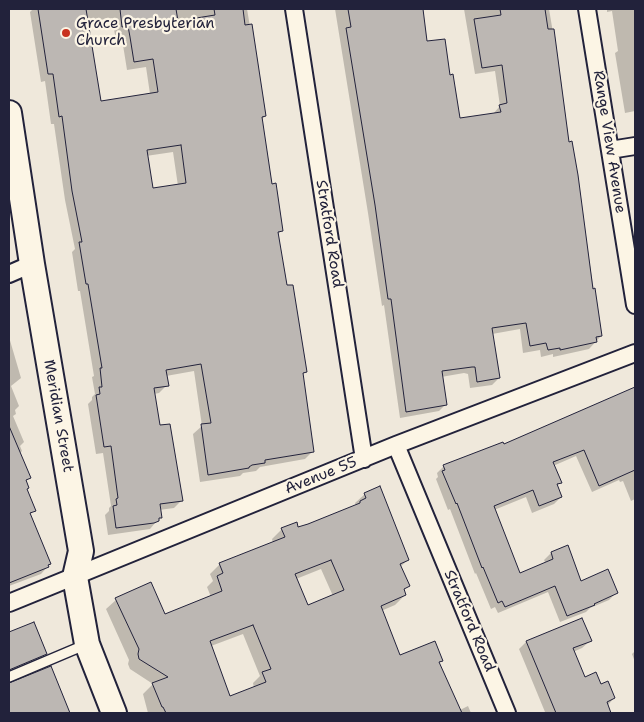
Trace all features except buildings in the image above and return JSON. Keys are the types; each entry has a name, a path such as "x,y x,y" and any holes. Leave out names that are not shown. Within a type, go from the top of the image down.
{"street":[{"name":"Stratford Road","path":"294,9 364,459"},
{"name":"Range View Avenue","path":"587,9 635,305"},
{"name":"Meridian Street","path":"9,113 32,264 81,551 75,577 87,644 114,713"},
{"path":"610,150 635,146"},
{"path":"9,274 32,264"},
{"name":"Avenue 55","path":"9,603 396,445 635,353"},
{"name":"Stratford Road","path":"396,445 507,713"}],"lane":[{"path":"9,677 87,644"}],"place":[{"name":"Grace Presbyterian Church","path":"66,33"}]}
